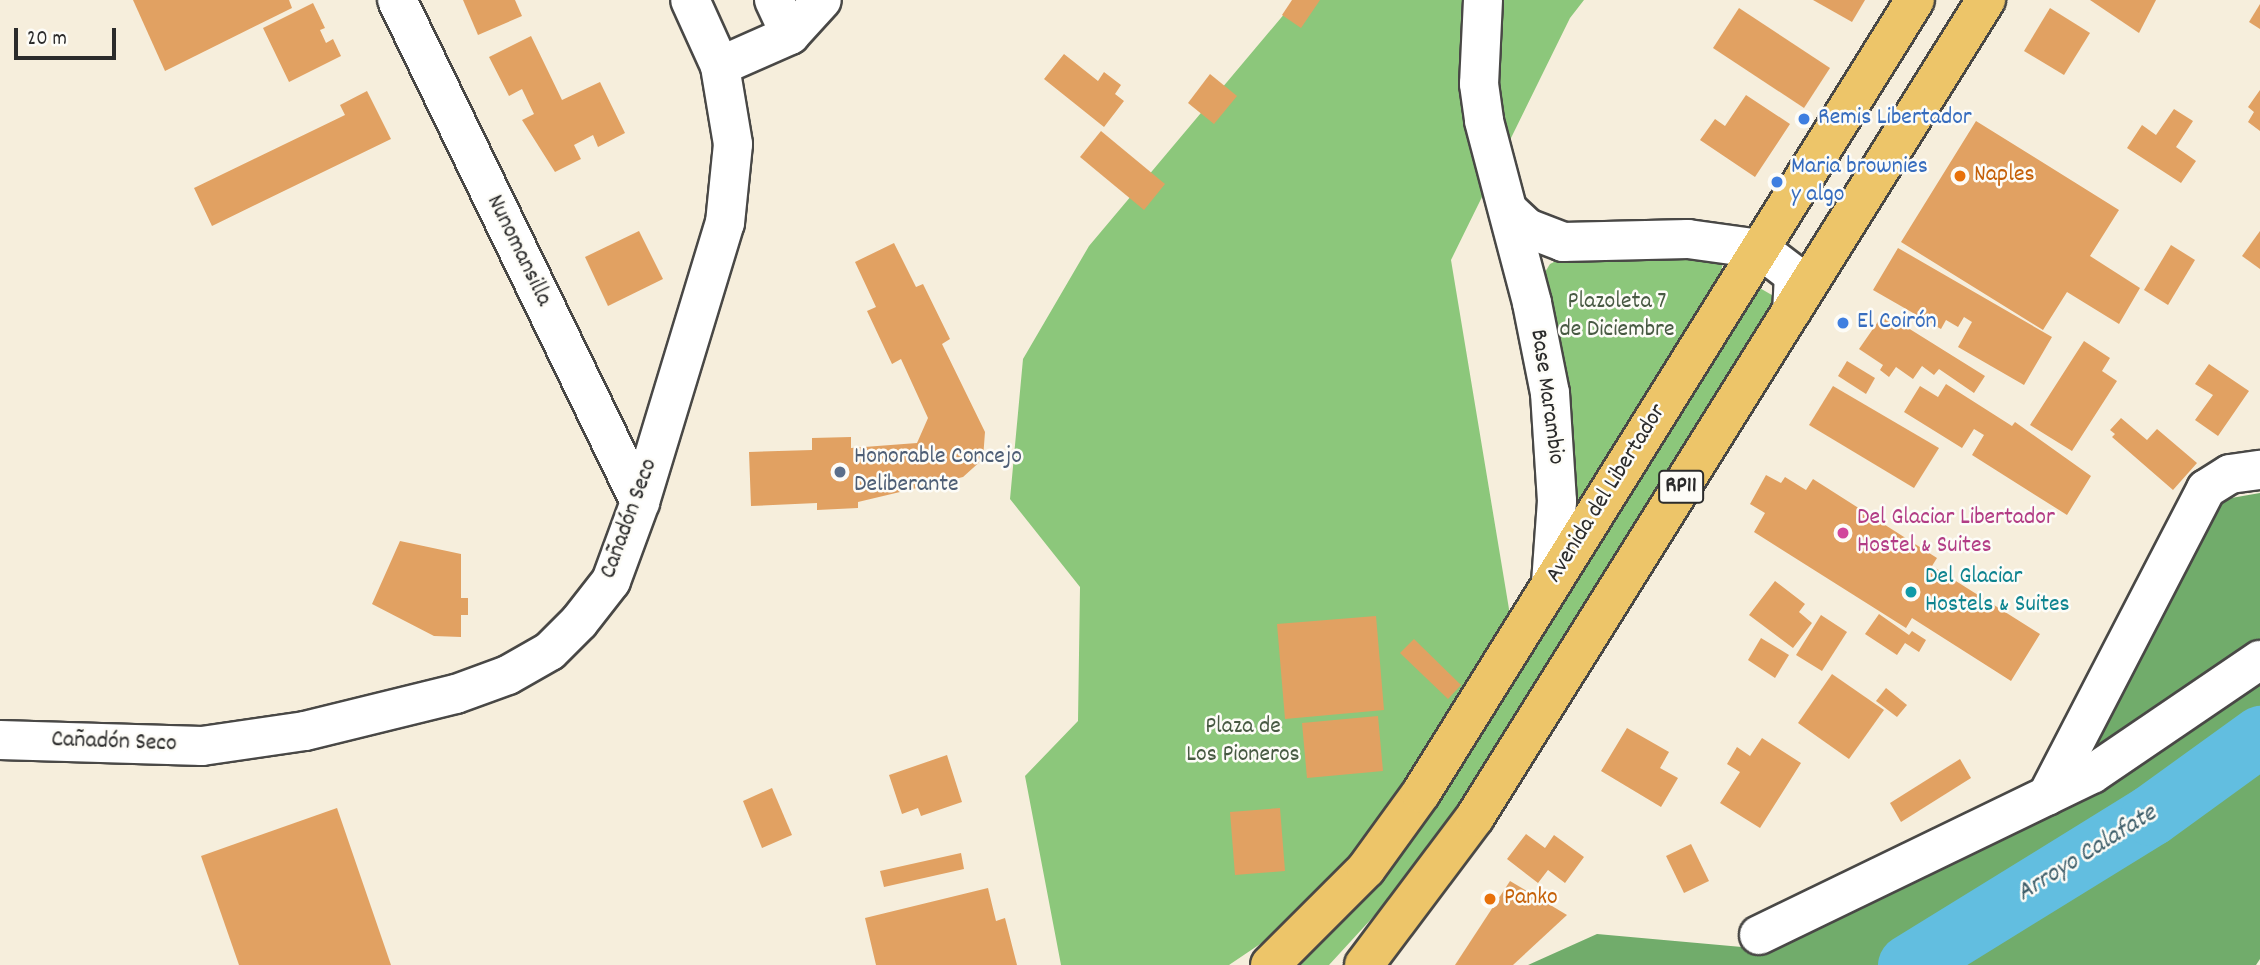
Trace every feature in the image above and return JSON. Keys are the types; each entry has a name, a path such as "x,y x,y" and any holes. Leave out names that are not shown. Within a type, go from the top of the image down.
{"main road":[{"name":"Avenida del Libertador","path":"1251,965 1278,956 1328,910 1394,832 1915,0"},
{"name":"RP11","path":"1364,965 1475,817 1986,0"}],"street":[{"name":"Nunomansilla","path":"397,0 640,502"},
{"name":"Cañadón Seco","path":"0,740 202,746 256,741 456,695 508,675 550,651 579,622 611,581 640,502 725,223 733,144 720,65 690,0"},
{"path":"774,0 790,35"},
{"path":"720,65 790,35 822,0"},
{"name":"Base Marambio","path":"1483,0 1479,84 1493,159 1511,213 1542,347 1553,419 1557,501 1551,583"},
{"path":"1511,213 1527,228 1563,242 1688,239 1760,249 1794,275 1792,310"},
{"path":"2047,796 2206,489 2230,474 2260,470"},
{"path":"1759,935 2092,775 2260,660"}],"green space":[{"name":"Plaza de Los Pioneros","path":"1296,0 1584,0 1570,18 1451,260 1512,627 1389,831 1321,903 1229,965 1061,965 1025,776 1078,721 1080,587 1010,499 1023,359 1089,246"},
{"name":"Plazoleta 7 de Diciembre","path":"1674,247 1723,261 1721,273 1569,518 1542,277 1550,264 1562,258"},
{"path":"1758,287 1782,301 1429,856 1329,965 1294,965 1476,738"},
{"path":"2260,493 2260,959 2256,965 1528,965 1597,934 1753,948 2055,800 2214,501"}],"building":[{"path":"133,0 289,0 292,8 165,71"},
{"path":"463,0 515,0 522,16 478,35"},
{"path":"1292,0 1320,0 1301,28 1282,15"},
{"path":"1813,0 1865,0 1852,22"},
{"path":"2090,0 2156,0 2139,33"},
{"path":"313,3 325,28 320,30 326,43 333,39 341,56 289,82 263,28"},
{"path":"2260,4 2260,29 2249,22"},
{"path":"1739,8 1830,68 1804,108 1713,48"},
{"path":"2050,8 2090,33 2064,75 2024,51"},
{"path":"531,36 562,100 600,82 625,133 598,147 593,135 574,145 581,159 555,172 522,120 534,114 522,89 509,96 489,57"},
{"path":"1064,54 1098,81 1104,72 1121,85 1115,94 1124,101 1104,127 1044,79"},
{"path":"1210,74 1237,96 1214,124 1188,103"},
{"path":"2260,90 2260,131 2248,122 2254,112 2248,107"},
{"path":"367,91 391,139 212,226 194,188 345,115 340,105"},
{"path":"1746,95 1790,124 1755,177 1700,140 1715,119 1725,126"},
{"path":"2174,109 2193,121 2176,147 2196,161 2181,183 2127,148 2142,125 2156,135"},
{"path":"1976,121 2119,210 2090,256 2140,288 2119,324 2067,292 2043,330 1901,242"},
{"path":"1101,131 1165,184 1144,210 1080,157"},
{"path":"639,231 663,279 608,306 585,257"},
{"path":"2260,231 2260,269 2242,256"},
{"path":"894,243 916,287 923,284 950,339 942,344 985,432 983,459 963,477 858,502 858,508 817,510 817,503 751,506 749,452 812,450 812,438 851,437 851,448 917,443 928,418 901,359 892,364 867,311 876,307 855,262"},
{"path":"2171,245 2195,260 2168,305 2144,290"},
{"path":"1898,248 2052,337 2024,385 1958,347 1972,322 1964,317 1958,327 1946,320 1941,329 1873,290"},
{"path":"1884,313 1985,376 1974,393 1939,369 1934,375 1922,366 1913,379 1896,367 1889,377 1880,370 1883,365 1859,349"},
{"path":"2084,341 2110,358 2102,371 2117,381 2072,451 2030,425"},
{"path":"1847,361 1875,378 1866,394 1838,376"},
{"path":"2209,364 2249,391 2218,436 2195,420 2213,395 2195,384"},
{"path":"1946,384 2012,426 2015,422 2091,476 2067,515 1972,455 1984,435 1974,429 1962,448 1904,412 1920,386 1938,397"},
{"path":"1833,386 1939,448 1914,488 1809,425"},
{"path":"2121,418 2147,440 2157,429 2197,463 2173,490 2112,437 2115,434 2110,430"},
{"name":"Del Glaciar Hostels & Suites","path":"1766,475 1781,483 1785,477 1806,490 1813,479 1937,558 1932,566 2040,634 2011,681 1912,618 1906,628 1754,532 1765,513 1750,504"},
{"path":"400,541 461,554 461,598 468,598 468,615 461,615 461,637 434,636 372,604"},
{"path":"1775,581 1805,604 1799,612 1812,623 1793,648 1749,615"},
{"path":"1879,614 1909,635 1912,631 1926,640 1919,652 1905,643 1897,655 1865,634"},
{"path":"1821,615 1847,632 1822,671 1796,655"},
{"path":"1376,616 1384,710 1285,719 1277,624"},
{"path":"1761,638 1789,655 1775,678 1748,660"},
{"path":"1414,639 1461,685 1448,699 1400,653"},
{"path":"1832,674 1884,710 1849,759 1798,723"},
{"path":"1886,688 1907,705 1897,717 1876,701"},
{"path":"1378,716 1383,771 1307,778 1302,723"},
{"path":"1627,728 1669,752 1660,768 1678,778 1661,807 1601,771"},
{"path":"1762,738 1801,763 1760,828 1720,803 1740,772 1727,764 1737,747 1750,756"},
{"path":"947,755 962,802 921,816 918,808 902,814 889,775"},
{"path":"1960,759 1971,778 1901,822 1890,803"},
{"path":"772,788 792,835 762,848 743,801"},
{"path":"337,808 391,965 239,965 201,856"},
{"path":"1280,808 1285,871 1235,875 1230,812"},
{"path":"1526,834 1545,848 1554,835 1584,857 1565,883 1548,870 1538,883 1507,859"},
{"path":"1691,844 1709,881 1684,893 1666,856"},
{"path":"961,853 964,869 884,887 880,871"},
{"path":"1510,881 1567,915 1513,965 1455,965"},
{"path":"988,888 996,921 1005,918 1017,965 876,965 865,918"}],"waterway":[{"name":"Arroyo Calafate","path":"1908,965 2151,815 2260,736"}],"place":[{"name":"Remis Libertador","path":"1804,119"},
{"name":"Naples","path":"1960,176"},
{"name":"Maria brownies y algo","path":"1777,182"},
{"name":"El Coirón","path":"1843,323"},
{"name":"Honorable Concejo Deliberante","path":"840,472"},
{"name":"Del Glaciar Libertador Hostel & Suites","path":"1843,533"},
{"name":"Del Glaciar Hostels & Suites","path":"1911,592"},
{"name":"Panko","path":"1490,899"}]}
